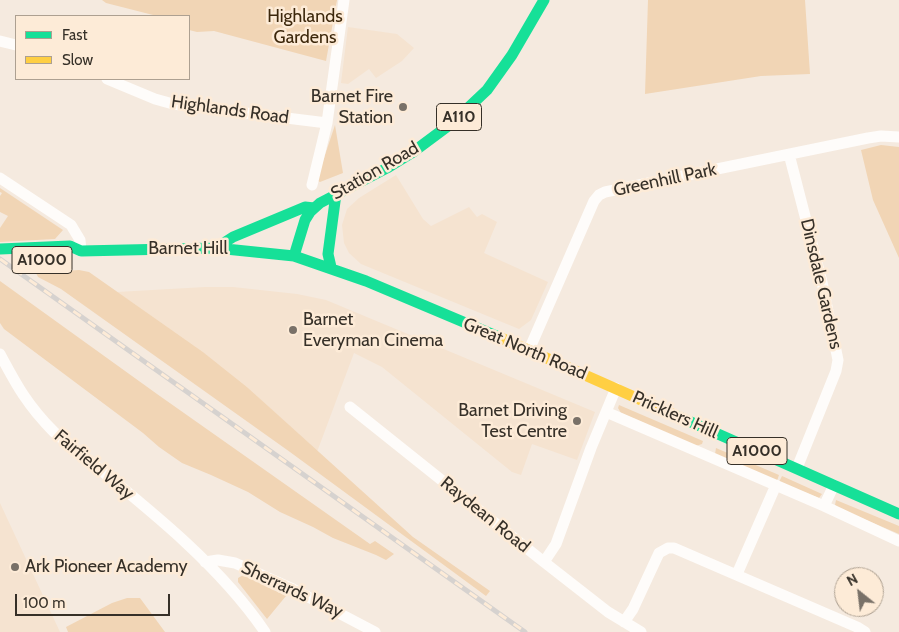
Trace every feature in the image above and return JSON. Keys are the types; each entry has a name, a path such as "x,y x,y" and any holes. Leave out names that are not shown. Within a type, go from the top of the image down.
{"main road":[{"name":"Station Road","path":"294,256 305,220 320,202 387,168 412,152 452,123 487,90 512,55 544,0"},
{"path":"331,268 328,254 336,194"},
{"name":"A110","path":"216,248 233,237 305,206 314,208"},
{"name":"Barnet Hill","path":"0,249 70,246 81,251 216,248 294,256"},
{"name":"A1000","path":"71,258 81,251"},
{"name":"Great North Road","path":"294,256 331,268 616,388"},
{"name":"Pricklers Hill","path":"616,388 899,514"}],"street":[{"path":"312,185 327,123 344,0"},
{"path":"0,41 15,45"},
{"name":"Highlands Road","path":"109,80 155,99 173,104 327,123"},
{"name":"Greenhill Park","path":"529,350 594,201 599,196 615,190 874,137 899,137"},
{"name":"Dinsdale Gardens","path":"789,154 822,282 838,360 836,371 797,468"},
{"path":"0,178 71,225 80,240 81,251"},
{"name":"Fairfield Way","path":"0,354 5,374 36,414 54,432 178,535 206,562 264,632"},
{"name":"Raydean Road","path":"350,407 544,562 556,544 591,448 616,388"},
{"path":"606,412 824,506 899,541"},
{"path":"705,455 714,433"},
{"path":"737,574 776,485"},
{"path":"824,506 834,485"},
{"path":"624,622 633,608 657,556 664,550 679,548 857,627 864,632"},
{"name":"Sherrards Way","path":"206,562 218,560 235,563 293,589 375,632"},
{"path":"544,562 608,612 641,632"}],"shaded area":[{"path":"348,27 397,34 414,48 402,61 376,78 369,69 348,84 341,83"},
{"path":"396,175 423,219 431,226 469,207 477,217 482,214 497,222 484,253 548,282 531,320 519,329 361,264 349,253 344,243 342,225 347,209 359,198"},
{"path":"233,287 297,294 326,300 595,412 577,460 532,444 521,475 512,472 382,367 354,353 317,452 247,387 203,352 117,292"},
{"name":"Ark Pioneer Academy","path":"0,503 60,632 0,632"}],"green space":[{"name":"Highlands Gardens","path":"102,0 337,0 326,61 214,31 197,32 190,30 190,15 153,15 106,3"},
{"path":"648,0 805,0 810,74 761,76 645,94"},
{"path":"335,125 343,173 320,182 318,181 318,176"},
{"path":"881,145 899,147 899,258 873,200 861,150"},
{"path":"0,188 63,230 55,239 0,242 0,228 8,216 0,212 0,196 2,193"},
{"path":"79,270 89,272 203,352 247,387 413,537 490,591 486,596 290,452 61,289 38,277 36,273"},
{"path":"0,281 370,544 375,541 394,554 386,560 333,538 280,512 248,492 182,463 4,329 0,323"},
{"path":"619,405 703,441 702,444 696,446 621,413 618,408"},
{"path":"716,448 779,475 777,481 715,454"},
{"path":"782,476 822,494 819,498 779,482"},
{"path":"836,500 899,526 899,534 838,508 835,505"},
{"path":"243,575 286,596 267,619 238,582 238,578"},
{"path":"127,598 140,598 165,632 68,632 66,627 112,603"}],"railway":[{"path":"0,259 525,632"}],"traffic: fast":[{"path":"294,256 305,220 310,212 320,203 387,168 413,152 452,123 487,90 512,55 544,0"},
{"path":"331,267 328,254 336,194"},
{"path":"216,248 233,237 305,207 314,208"},
{"path":"0,249 70,246 81,251 216,248 294,256 366,281 499,337"},
{"path":"675,415 899,514"}],"traffic: slow":[{"path":"499,337 675,415"}],"place":[{"name":"Barnet Fire Station","path":"403,107"},
{"name":"Barnet Everyman Cinema","path":"293,330"},
{"name":"Barnet Driving Test Centre","path":"577,421"},
{"name":"Ark Pioneer Academy","path":"15,567"}]}
